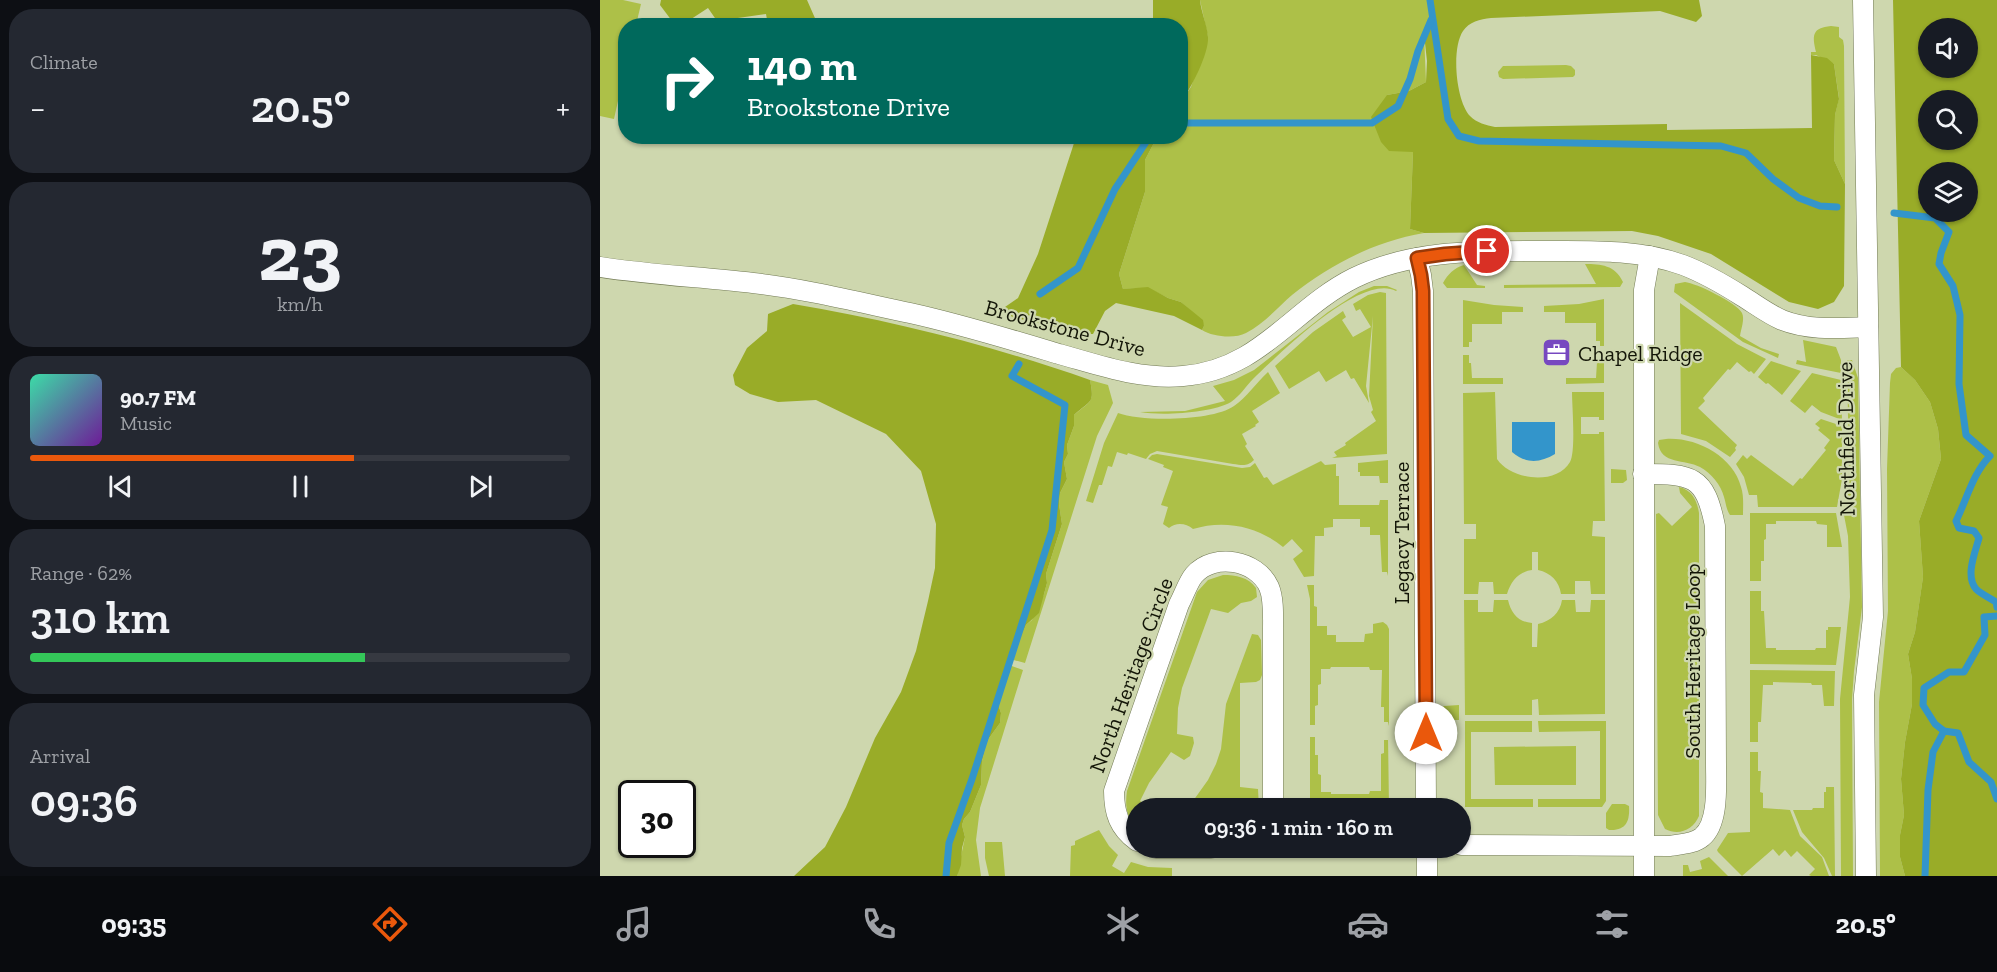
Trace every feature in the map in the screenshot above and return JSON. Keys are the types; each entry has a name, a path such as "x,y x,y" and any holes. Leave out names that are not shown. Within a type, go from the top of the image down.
{"street":[{"name":"Northfield Drive","path":"1863,0 1873,617 1864,695 1866,876"},
{"name":"Brookstone Drive","path":"600,267 755,283 818,294 957,324 1111,369 1147,375 1183,376 1239,361 1266,344 1325,297 1354,278 1392,263 1445,254 1487,251 1620,252 1650,256 1679,263 1705,274 1787,322 1824,328 1868,327"},
{"path":"1644,876 1644,290 1650,256"},
{"name":"Legacy Terrace","path":"1417,258 1423,291 1426,798"},
{"name":"South Heritage Loop","path":"1643,474 1684,476 1697,483 1707,494 1711,507 1715,526 1716,765 1712,823 1702,837 1688,843 1644,846"},
{"name":"North Heritage Circle","path":"1126,833 1118,822 1114,806 1114,791 1179,604 1193,575 1215,563 1230,561 1245,565 1259,572 1269,588 1273,620 1274,798"},
{"path":"1471,845 1644,846"},
{"path":"1427,858 1427,876"}],"green space":[{"path":"600,0 623,0 641,4 638,18 618,18 618,101 614,119 600,116"},
{"path":"661,0 807,0 815,18 767,18 766,14 738,18 715,18 708,8 693,18 670,18 660,5"},
{"path":"1153,0 1200,0 1208,44 1199,71 1188,91 1188,18 1153,18"},
{"path":"1200,0 1429,0 1433,2 1432,18 1424,34 1426,82 1409,91 1387,95 1413,152 1410,229 1424,233 1371,248 1338,264 1292,295 1259,325 1246,333 1230,337 1218,336 1202,330 1204,326 1200,319 1181,302 1148,288 1123,289 1119,274 1145,192 1145,160 1153,144 1188,144 1188,92 1208,37"},
{"path":"1429,0 1699,0 1702,16 1696,22 1660,11 1491,18 1472,23 1465,28 1459,39 1456,62 1458,87 1465,109 1470,116 1479,122 1495,127 1667,124 1667,130 1812,128 1811,55 1827,58 1834,64 1839,99 1835,115 1834,160 1845,184 1844,286 1834,302 1818,309 1789,302 1711,254 1658,236 1632,231 1424,233 1410,229 1413,152 1389,151 1381,142 1371,117 1387,95 1409,91 1426,82 1427,61 1424,34 1432,18 1433,3"},
{"path":"1893,0 1997,0 1997,876 1905,876 1900,857 1900,835 1904,815 1901,779 1912,704 1912,679 1908,654 1915,632 1923,577 1919,521 1941,459 1938,429 1930,402 1915,380 1901,367"},
{"path":"1831,26 1839,27 1839,37 1843,40 1844,46 1845,184 1834,160 1835,115 1839,98 1834,64 1816,55 1811,55 1811,52 1816,52 1815,33"},
{"path":"1566,65 1575,70 1573,77 1503,79 1499,77 1498,72 1503,66"},
{"path":"1074,144 1153,144 1145,160 1145,192 1119,274 1123,289 1148,287 1181,302 1203,320 1204,326 1202,330 1174,316 1116,303 1105,311 1093,334 1012,317 1005,307 1018,298 1038,254"},
{"path":"1585,264 1602,265 1612,269 1623,282 1620,287 1504,288 1504,285 1596,284"},
{"path":"1464,265 1477,285 1485,286 1485,288 1447,288 1443,283 1447,277"},
{"path":"1685,282 1716,294 1733,304 1742,313 1740,336 1761,348 1779,354 1778,358 1743,342 1674,292 1675,284"},
{"path":"1374,286 1387,286 1397,290 1381,288 1362,293 1342,304 1300,336 1231,402 1212,409 1187,413 1140,412 1185,411 1225,401 1213,386 1234,380 1254,370 1328,312 1359,292"},
{"path":"1386,293 1387,454 1332,458 1337,456 1334,452 1376,421 1371,412 1373,410 1369,396 1373,316 1366,386 1369,403 1354,378 1351,379 1346,370 1326,382 1319,371 1289,389 1275,366 1313,332 1343,311 1346,317 1342,320 1353,337 1371,327 1360,309 1356,311 1353,304 1368,295"},
{"path":"1604,299 1604,346 1600,346 1600,341 1596,341 1596,323 1565,323 1565,312 1544,312 1544,306 1579,304"},
{"path":"1463,300 1523,307 1523,312 1502,312 1502,324 1472,324 1472,342 1469,342 1469,347 1463,347"},
{"path":"1680,303 1737,344 1766,359 1754,374 1737,362 1703,398 1705,401 1698,408 1737,445 1730,457 1706,441 1681,434"},
{"path":"793,304 869,318 943,336 1017,356 1090,380 1092,394 1090,401 1074,415 1074,426 1067,445 1068,454 1064,462 1067,479 1060,493 1059,504 1062,524 1046,574 1047,583 1039,613 1026,625 1001,679 998,704 1001,713 1000,723 987,741 982,761 981,785 962,825 965,837 957,876 794,876 825,847 846,807 875,738 901,692 916,651 935,568 936,524 921,471 886,434 816,400 778,402 750,394 735,385 733,375 747,348 767,331 768,314"},
{"path":"1803,340 1836,347 1841,360 1841,373 1796,364 1797,360 1806,362"},
{"path":"1600,353 1604,353 1604,383 1566,384 1566,378 1596,378"},
{"path":"1463,355 1469,355 1472,378 1503,378 1503,384 1463,384"},
{"path":"1847,360 1852,360 1858,378 1862,607 1852,699 1853,876 1841,876 1840,699 1850,597 1848,536 1843,510 1849,473"},
{"path":"1771,361 1801,371 1782,395 1758,377"},
{"path":"1901,367 1915,380 1930,402 1938,429 1941,459 1919,521 1923,577 1915,632 1908,654 1912,679 1912,704 1901,779 1904,815 1900,835 1900,857 1905,876 1880,876 1879,702 1888,611 1887,469 1890,383 1891,374 1896,368"},
{"path":"1268,372 1280,393 1252,411 1259,422 1242,434 1247,444 1245,446 1254,460 1247,465 1157,451 1146,459 1117,452 1112,467 1108,466 1102,485 1099,485 1093,503 1086,501 1104,443 1118,413 1160,419 1210,415 1234,406"},
{"path":"1812,373 1841,380 1842,420 1821,412 1812,405 1805,413 1790,401"},
{"path":"1090,380 1108,385 1113,403 1097,436 1025,663 1010,659 1044,594 1047,583 1046,574 1062,524 1059,504 1060,493 1067,479 1064,462 1068,454 1067,445 1074,426 1074,415 1090,401 1092,394"},
{"path":"1495,392 1497,459 1512,472 1523,476 1544,477 1555,475 1563,470 1572,456 1572,392 1604,392 1604,420 1599,420 1599,417 1581,417 1581,434 1604,432 1605,521 1593,521 1592,536 1605,537 1605,594 1591,594 1590,581 1575,581 1575,594 1561,594 1554,578 1538,570 1538,552 1532,552 1532,570 1516,578 1507,594 1494,594 1493,582 1479,582 1478,594 1464,594 1464,539 1476,539 1476,524 1464,524 1463,393"},
{"path":"1821,419 1842,426 1842,479 1837,507 1758,507 1757,495 1749,495 1744,477 1736,464 1743,455 1747,459 1751,455 1793,486 1800,478 1802,479 1826,450 1824,448 1830,440 1818,430 1820,428 1815,424"},
{"path":"1678,439 1701,445 1722,458 1737,476 1743,497 1743,515 1730,515 1721,488 1708,473 1700,467 1664,455 1658,443 1659,440"},
{"path":"1157,454 1242,468 1250,467 1255,463 1264,478 1267,477 1273,485 1321,461 1325,465 1336,464 1336,476 1339,476 1339,505 1379,505 1380,500 1388,500 1388,576 1387,572 1382,572 1380,535 1370,535 1370,527 1360,527 1360,519 1333,519 1333,527 1324,528 1324,536 1315,536 1314,576 1304,577 1293,559 1303,551 1292,539 1283,547 1263,534 1229,525 1193,529 1181,524 1169,528 1163,524 1168,507 1161,505 1173,471 1148,459"},
{"path":"1388,460 1388,483 1380,483 1379,476 1360,476 1358,472 1358,463"},
{"path":"1611,469 1626,470 1627,480 1623,483 1611,483"},
{"path":"1679,487 1687,490 1693,496 1699,513 1699,816 1689,828 1675,832 1665,829 1658,815 1656,514 1659,513 1672,526 1692,507 1680,493"},
{"path":"1750,513 1836,513 1842,547 1827,547 1827,525 1817,524 1816,521 1776,521 1776,524 1766,524 1761,581 1750,581"},
{"path":"1223,575 1237,576 1249,581 1256,588 1257,597 1241,603 1228,613 1211,609 1182,688 1178,708 1177,734 1193,737 1194,743 1190,756 1184,760 1171,752 1142,798 1126,798 1197,592 1208,580"},
{"path":"1307,585 1314,585 1317,626 1327,626 1327,635 1336,635 1336,642 1364,642 1365,634 1373,633 1373,624 1383,622 1387,625 1389,629 1389,726 1388,722 1384,722 1384,707 1381,707 1382,670 1370,670 1369,667 1321,669 1318,705 1315,706 1315,725 1310,725 1310,599"},
{"path":"1750,591 1761,591 1766,648 1815,650 1826,648 1828,627 1841,627 1836,665 1750,664"},
{"path":"1464,600 1478,600 1478,612 1493,612 1494,600 1508,600 1516,616 1532,623 1532,647 1537,647 1538,624 1554,616 1562,600 1575,600 1576,612 1590,612 1591,600 1605,600 1605,714 1539,715 1538,699 1532,700 1532,715 1465,715"},
{"path":"1252,634 1258,635 1261,640 1262,675 1256,682 1240,683 1240,787 1258,789 1258,798 1195,798 1208,780 1221,749 1226,704"},
{"path":"1009,665 1023,670 980,808 976,840 981,876 957,876 965,837 962,825 981,785 982,761 987,741 1000,723 1001,713 998,704 1001,679"},
{"path":"1750,670 1835,671 1834,706 1824,706 1822,685 1773,682 1773,685 1763,685 1758,742 1750,742"},
{"path":"1459,705 1459,720 1447,720 1440,716 1440,709 1444,706"},
{"path":"1465,721 1532,721 1532,732 1471,732 1471,798 1465,798"},
{"path":"1538,721 1606,721 1606,801 1602,807 1538,807 1538,799 1600,799 1600,731 1539,732"},
{"path":"1388,736 1389,798 1310,798 1310,737 1315,737 1315,755 1318,755 1321,792 1331,792 1331,794 1369,794 1370,791 1381,791 1381,754 1384,753 1384,740 1388,740"},
{"path":"1576,746 1576,785 1495,785 1494,747"},
{"path":"1750,752 1758,752 1763,808 1790,810 1800,836 1822,857 1829,876 1809,875 1815,869 1797,851 1791,857 1785,850 1779,856 1773,849 1742,876 1718,852 1717,850 1728,833 1750,832"},
{"path":"1826,787 1834,787 1835,876 1832,876 1824,858 1802,832 1793,810 1824,808"},
{"path":"1471,799 1533,799 1533,807 1471,807"},
{"path":"1612,804 1629,806 1629,816 1623,827 1609,830 1606,828 1606,813"},
{"path":"1099,830 1118,855 1112,866 1124,873 1131,862 1148,867 1172,868 1172,876 1070,876 1071,846 1075,845 1075,841"},
{"path":"985,842 1002,842 1005,876 989,876 985,858"},
{"path":"1709,857 1728,876 1683,876 1683,865 1688,865 1690,872 1702,869 1700,861"}],"water":[{"path":"1512,422 1555,422 1555,454 1533,461 1517,456 1512,452"}],"waterway":[{"path":"1430,0 1448,119 1459,136 1479,141 1721,146 1746,153 1773,179 1799,198 1820,206 1837,207"},
{"path":"1188,123 1372,123 1398,106 1431,20"},
{"path":"1040,294 1078,268 1115,189 1145,144"},
{"path":"1894,213 1935,218 1949,232 1939,264 1953,286 1960,315 1959,384 1966,435 1990,456 1975,478 1956,521 1959,528 1974,531 1979,538 1971,578 1976,589 1996,602 1997,607"},
{"path":"946,876 949,843 972,779 1052,530 1065,405 1012,376 1019,364"},
{"path":"1997,616 1984,617 1985,635 1964,672 1949,672 1924,688 1923,705 1935,724 1944,731 1958,733 1969,762 1991,782 1997,799"},
{"path":"1925,876 1928,790 1933,752 1944,731"}],"place":[{"name":"Chapel Ridge","path":"1557,353"}],"route":[{"path":"1426,733 1423,291 1417,258 1487,251"}]}
